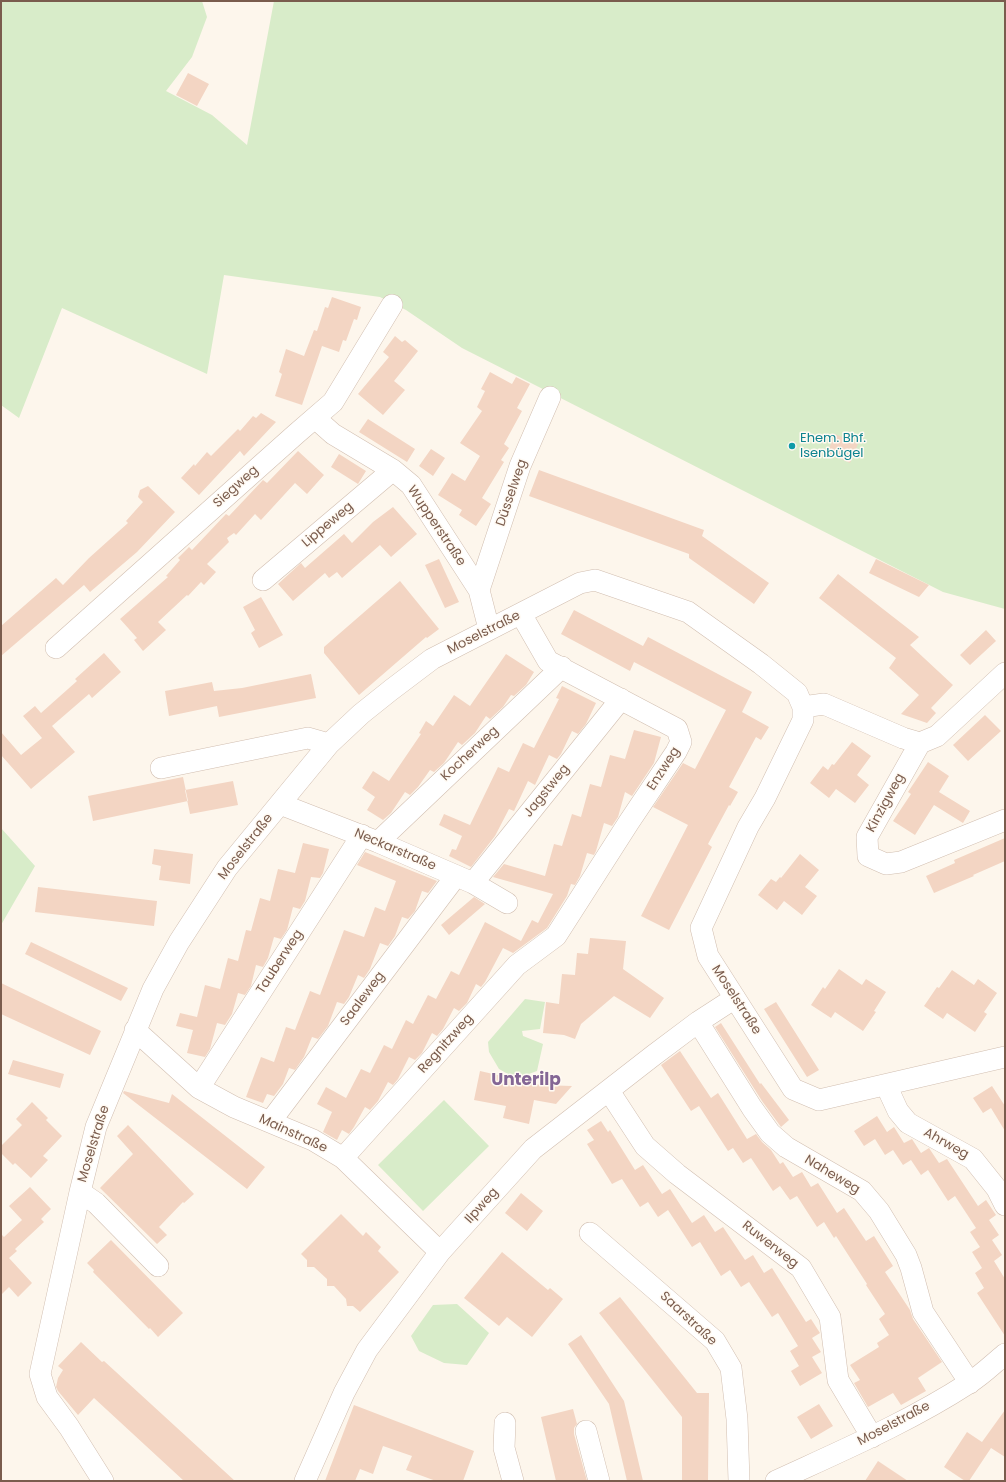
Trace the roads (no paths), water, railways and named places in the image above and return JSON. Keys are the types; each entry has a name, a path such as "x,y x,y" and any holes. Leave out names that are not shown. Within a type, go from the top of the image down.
{"street":[{"name":"Siegweg","path":"56,648 333,402 392,305"},
{"name":"Düsselweg","path":"479,590 520,466 550,397"},
{"name":"Wupperstraße","path":"315,418 333,434 393,470 411,485 479,590 489,629"},
{"name":"Lippeweg","path":"263,580 393,470"},
{"name":"Moselstraße","path":"103,1481 69,1427 47,1397 40,1374 80,1192 96,1127 153,989 179,942 227,868 330,744 367,709 432,659 580,582 595,580 688,612 761,664 797,693 803,707 803,720 765,798 748,827 701,928 708,956 793,1089 819,1100 1005,1057"},
{"name":"Enzweg","path":"521,614 548,661 677,728 681,742 676,752 556,936"},
{"name":"Kocherweg","path":"370,838 562,667"},
{"path":"803,707 824,704 903,738 920,742 937,736 1005,673"},
{"name":"Jagstweg","path":"464,880 621,699"},
{"path":"160,768 308,738 330,744"},
{"name":"Kinzigweg","path":"920,742 867,837 868,856 886,864 901,862 1005,820"},
{"name":"Neckarstraße","path":"280,804 370,838 464,880 507,903"},
{"name":"Tauberweg","path":"199,1088 370,838"},
{"name":"Saaleweg","path":"270,1122 464,880"},
{"name":"Regnitzweg","path":"343,1158 517,964 556,936"},
{"name":"Ilpweg","path":"306,1481 344,1393 367,1350 440,1252 533,1149 698,1022 735,998"},
{"name":"Naheweg","path":"698,1022 752,1108 770,1133 786,1147 862,1191 879,1211 906,1255 923,1312 970,1383"},
{"name":"Mainstraße","path":"135,1030 199,1088 234,1107 313,1140 343,1158 440,1252"},
{"name":"Ahrweg","path":"886,1085 898,1111 908,1123 973,1159 997,1189 1005,1205"},
{"name":"Ruwerweg","path":"609,1091 645,1146 677,1174 801,1268 830,1317 838,1380 872,1437"},
{"path":"80,1192 96,1203 158,1266"},
{"name":"Saarstraße","path":"590,1233 715,1341 731,1368 737,1419 739,1481"},
{"name":"Moselstraße","path":"776,1481 872,1437 970,1383 1005,1354"},
{"path":"505,1423 504,1448 513,1481"},
{"path":"586,1431 598,1481"}],"place":[{"name":"Ehem. Bhf. Isenbügel","path":"792,446"}],"district":[{"name":"Unterilp","path":"526,1081"}]}
